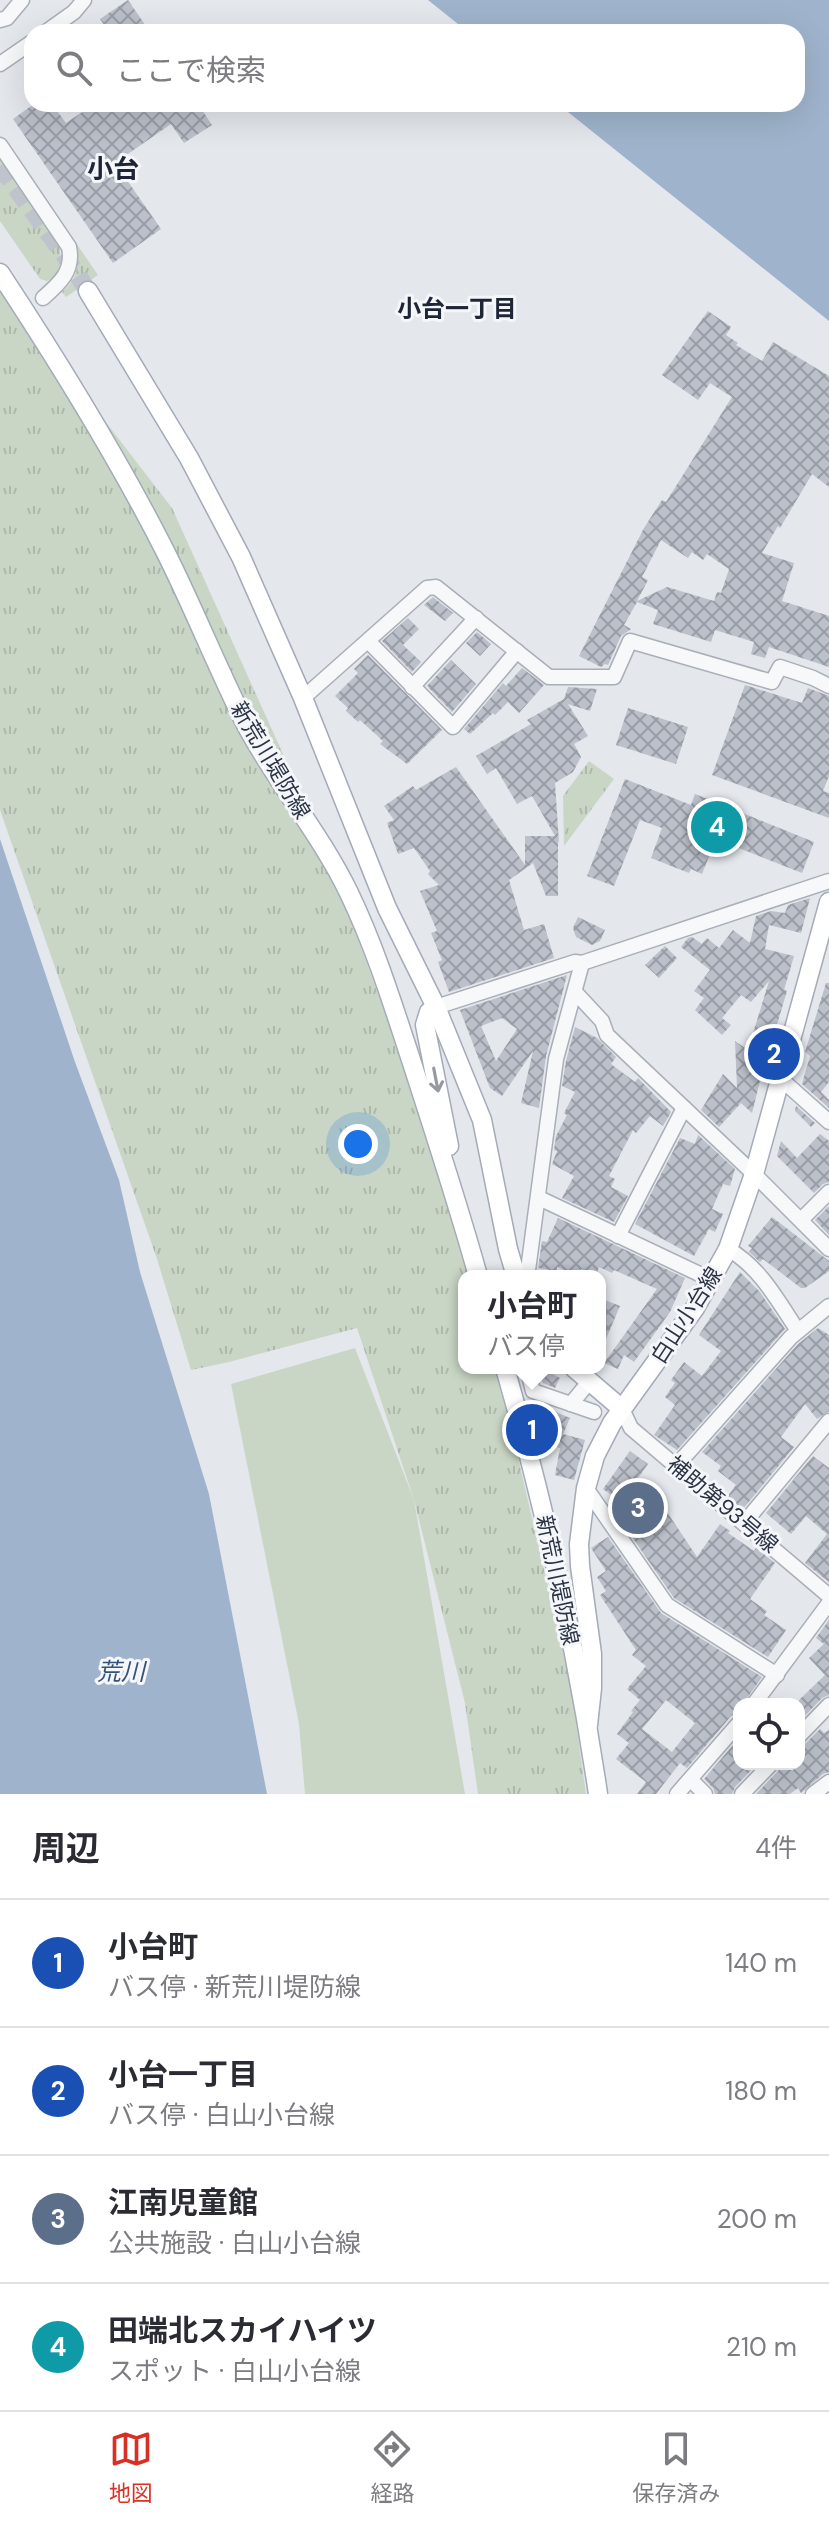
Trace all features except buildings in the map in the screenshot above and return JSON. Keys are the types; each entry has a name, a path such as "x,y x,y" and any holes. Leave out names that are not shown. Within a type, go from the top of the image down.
{"main road":[{"name":"新荒川堤防線","path":"0,273 111,451 166,553 254,739 326,850 349,893 394,1007 476,1270"},
{"name":"新荒川堤防線","path":"88,291 189,458 241,557 303,698 387,908 436,1007 482,1120 515,1270"},
{"name":"白山小台線","path":"588,1725 592,1654 579,1544 586,1488 595,1456 603,1437 695,1308 728,1249 754,1174 828,911"},
{"path":"436,1007 429,1012 425,1025 448,1142 452,1186"},
{"name":"新荒川堤防線","path":"507,1374 557,1569 588,1725 598,1794"},
{"path":"580,1374 622,1409"}],"street":[{"path":"0,20 7,18 22,0"},
{"path":"57,24 84,0"},
{"path":"0,64 24,48"},
{"path":"0,145 69,247 69,270 63,280 43,298"},
{"path":"303,698 427,588 436,587 549,677 614,677 630,641 772,682 780,667 829,686"},
{"path":"412,687 476,618"},
{"path":"368,641 453,727 517,651"},
{"path":"436,1007 575,962 582,963 829,881"},
{"path":"528,1270 556,1059 582,963"},
{"path":"575,992 602,1021 607,1035 829,1249"},
{"path":"781,1079 829,1122"},
{"path":"618,1236 684,1108"},
{"path":"801,1220 829,1192"},
{"path":"539,1198 712,1280"},
{"path":"728,1249 754,1270 798,1331"},
{"path":"677,1465 798,1331 829,1306"},
{"path":"529,1374 533,1391 594,1412"},
{"path":"571,1404 589,1382"},
{"name":"補助第93号線","path":"622,1409 631,1428 829,1596"},
{"path":"745,1522 829,1421"},
{"path":"586,1488 667,1605 777,1675"},
{"path":"759,1698 829,1596"},
{"path":"805,1730 829,1705"},
{"path":"677,1794 733,1730"},
{"path":"742,1794 765,1770"},
{"path":"691,1780 705,1794"},
{"path":"813,1794 829,1782"}],"green space":[{"path":"0,159 60,247 61,268 56,276 47,281 40,279 0,221"},
{"path":"74,240 98,275 66,297 62,292 77,268"},
{"path":"0,285 172,508 320,836 422,1113 466,1270 458,1270 458,1374 496,1374 512,1432 571,1686 586,1794 478,1794 465,1703 414,1500 357,1328 191,1370 157,1259 0,810"},
{"path":"589,761 614,779 564,846 563,796"},
{"path":"355,1348 414,1500 465,1794 305,1794 299,1724 231,1384"}],"water":[{"path":"428,0 829,0 829,321 568,112 805,112 805,24 458,24"},
{"name":"荒川","path":"0,839 75,1062 119,1180 140,1272 209,1494 267,1794 0,1794"}],"tunnel":[{"path":"0,166 88,291"}],"place":[{"name":"田端北スカイハイツ","path":"717,827"},
{"name":"小台一丁目","path":"774,1054"},
{"name":"小台町","path":"532,1430"},
{"name":"江南児童館","path":"638,1508"}],"district":[{"name":"小台","path":"113,169"},
{"name":"小台一丁目","path":"457,309"}]}
